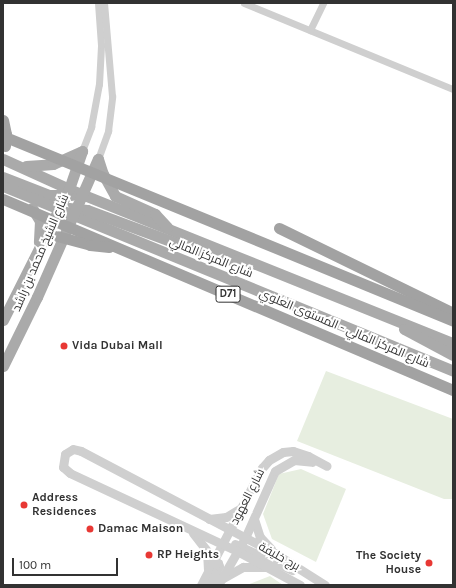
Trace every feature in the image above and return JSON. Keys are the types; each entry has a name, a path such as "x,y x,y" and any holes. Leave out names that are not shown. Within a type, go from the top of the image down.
{"highway":[{"path":"3,120 6,134 4,141 453,321"},
{"name":"شارع المركز المالي - المستوى العلوي","path":"3,199 453,390"},
{"path":"279,228 453,313"},
{"path":"57,236 96,246 116,246"}],"main road":[{"path":"15,164 46,166 61,162 82,151"},
{"name":"شارع الشيخ محمد بن راشد","path":"3,320 68,192 82,151"},
{"name":"شارع المركز المالي","path":"3,159 52,180 68,192 81,193 453,343"},
{"path":"98,159 103,174 115,196 155,214 169,229"},
{"name":"شارع الشيخ محمد بن راشد","path":"3,366 56,253 79,213 81,193 98,159"},
{"path":"3,177 49,195 68,192"},
{"path":"49,195 54,191 52,180"},
{"path":"6,187 59,209 79,213 208,255 252,262"},
{"path":"6,187 38,216 41,227 38,249"},
{"name":"شارع المركز المالي","path":"79,213 114,232 453,371"},
{"path":"56,253 80,232 114,232"},
{"path":"353,303 453,355"}],"street":[{"path":"82,151 91,127 98,88 101,55 98,3"},
{"path":"98,159 108,131 112,96 104,3"},
{"path":"244,3 453,89"},
{"path":"310,30 323,3"},
{"name":"برج خليفة","path":"188,528 70,473 62,462 64,454 77,450 231,531 241,545 276,554 324,584"},
{"name":"شارع العهود","path":"201,585 224,545 262,468 278,454 298,452 328,466 302,460 280,466 270,477 254,519 220,582"},
{"path":"207,519 226,517 242,507"},
{"path":"254,519 260,537 276,554"},
{"path":"188,528 224,545 241,545 324,584"},
{"path":"188,528 207,551 207,574"},
{"path":"241,545 270,568 300,585"},
{"path":"210,585 219,566 218,563 213,563"},
{"path":"220,582 243,568 270,568"}],"shaded area":[{"path":"326,371 453,419 453,499 444,499 297,441"},
{"path":"301,469 346,489 316,562 272,539 263,514 279,474"},
{"path":"270,576 283,585 247,585"}],"place":[{"name":"Vida Dubai Mall","path":"64,346"},
{"name":"Address Residences","path":"24,505"},
{"name":"Damac Maison","path":"90,529"},
{"name":"RP Heights","path":"149,555"},
{"name":"The Society House","path":"429,563"}]}
